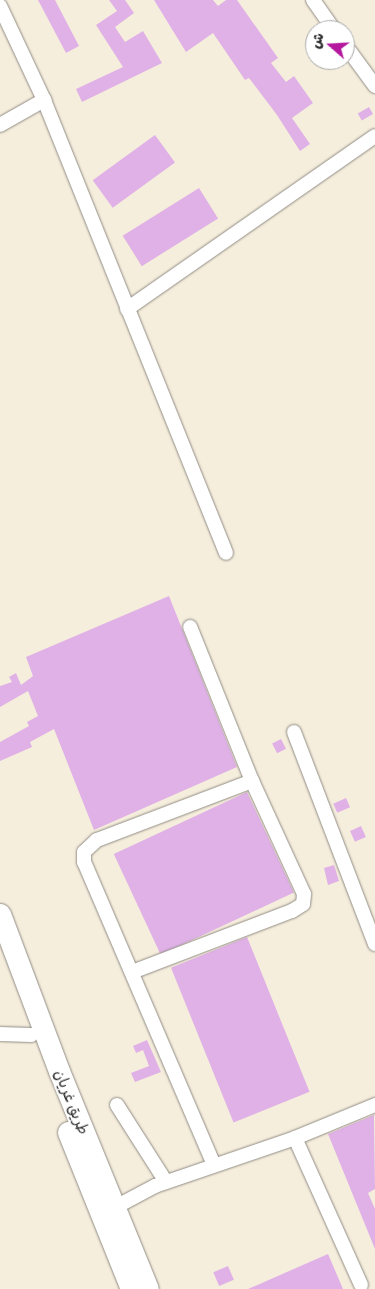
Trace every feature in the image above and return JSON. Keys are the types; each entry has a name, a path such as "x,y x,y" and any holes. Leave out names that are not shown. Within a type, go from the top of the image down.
{"highway":[{"name":"طريق غريان","path":"0,914 59,1071 108,1211 131,1289"},
{"name":"طريق غريان","path":"0,952 31,1035 108,1211 148,1289"}],"street":[{"path":"313,0 327,20"},
{"path":"0,6 44,100 226,553"},
{"path":"355,59 375,86"},
{"path":"0,125 44,100"},
{"path":"127,309 375,136"},
{"path":"132,972 303,904 304,894 252,781 190,627"},
{"path":"294,732 375,944"},
{"path":"214,1165 84,862 88,845 252,781"},
{"path":"0,1034 31,1035"},
{"path":"108,1211 166,1182 294,1138 375,1105"},
{"path":"118,1106 166,1182"},
{"path":"294,1138 360,1285"}],"building":[{"path":"38,0 55,0 79,46 66,53"},
{"path":"109,0 125,0 134,13 115,27 125,42 143,31 162,63 82,102 76,89 123,67 96,25 117,11"},
{"path":"154,0 213,0 218,6 226,0 237,0 278,58 271,63 286,82 294,76 313,103 292,118 310,144 300,151 277,115 249,78 245,80 213,33 186,52"},
{"path":"369,107 373,114 362,120 358,114"},
{"path":"155,135 175,163 113,208 93,180"},
{"path":"199,188 218,219 142,266 123,236"},
{"path":"169,596 237,767 94,830 54,729 30,742 32,747 0,761 0,742 29,726 27,722 38,716 28,691 0,707 0,686 12,682 9,677 16,673 21,685 33,676 26,657"},
{"path":"281,739 286,749 277,753 272,744"},
{"path":"247,792 294,893 161,955 114,854"},
{"path":"346,798 350,807 337,813 333,804"},
{"path":"361,826 366,837 355,842 350,831"},
{"path":"334,865 339,881 328,885 324,868"},
{"path":"247,937 310,1092 234,1123 171,968"},
{"path":"147,1040 161,1072 135,1082 131,1073 149,1066 143,1050 136,1053 133,1046"},
{"path":"374,1115 375,1189 368,1193 375,1209 375,1249 328,1134"},
{"path":"328,1254 343,1289 248,1289"},
{"path":"228,1266 234,1280 219,1286 213,1272"}]}
